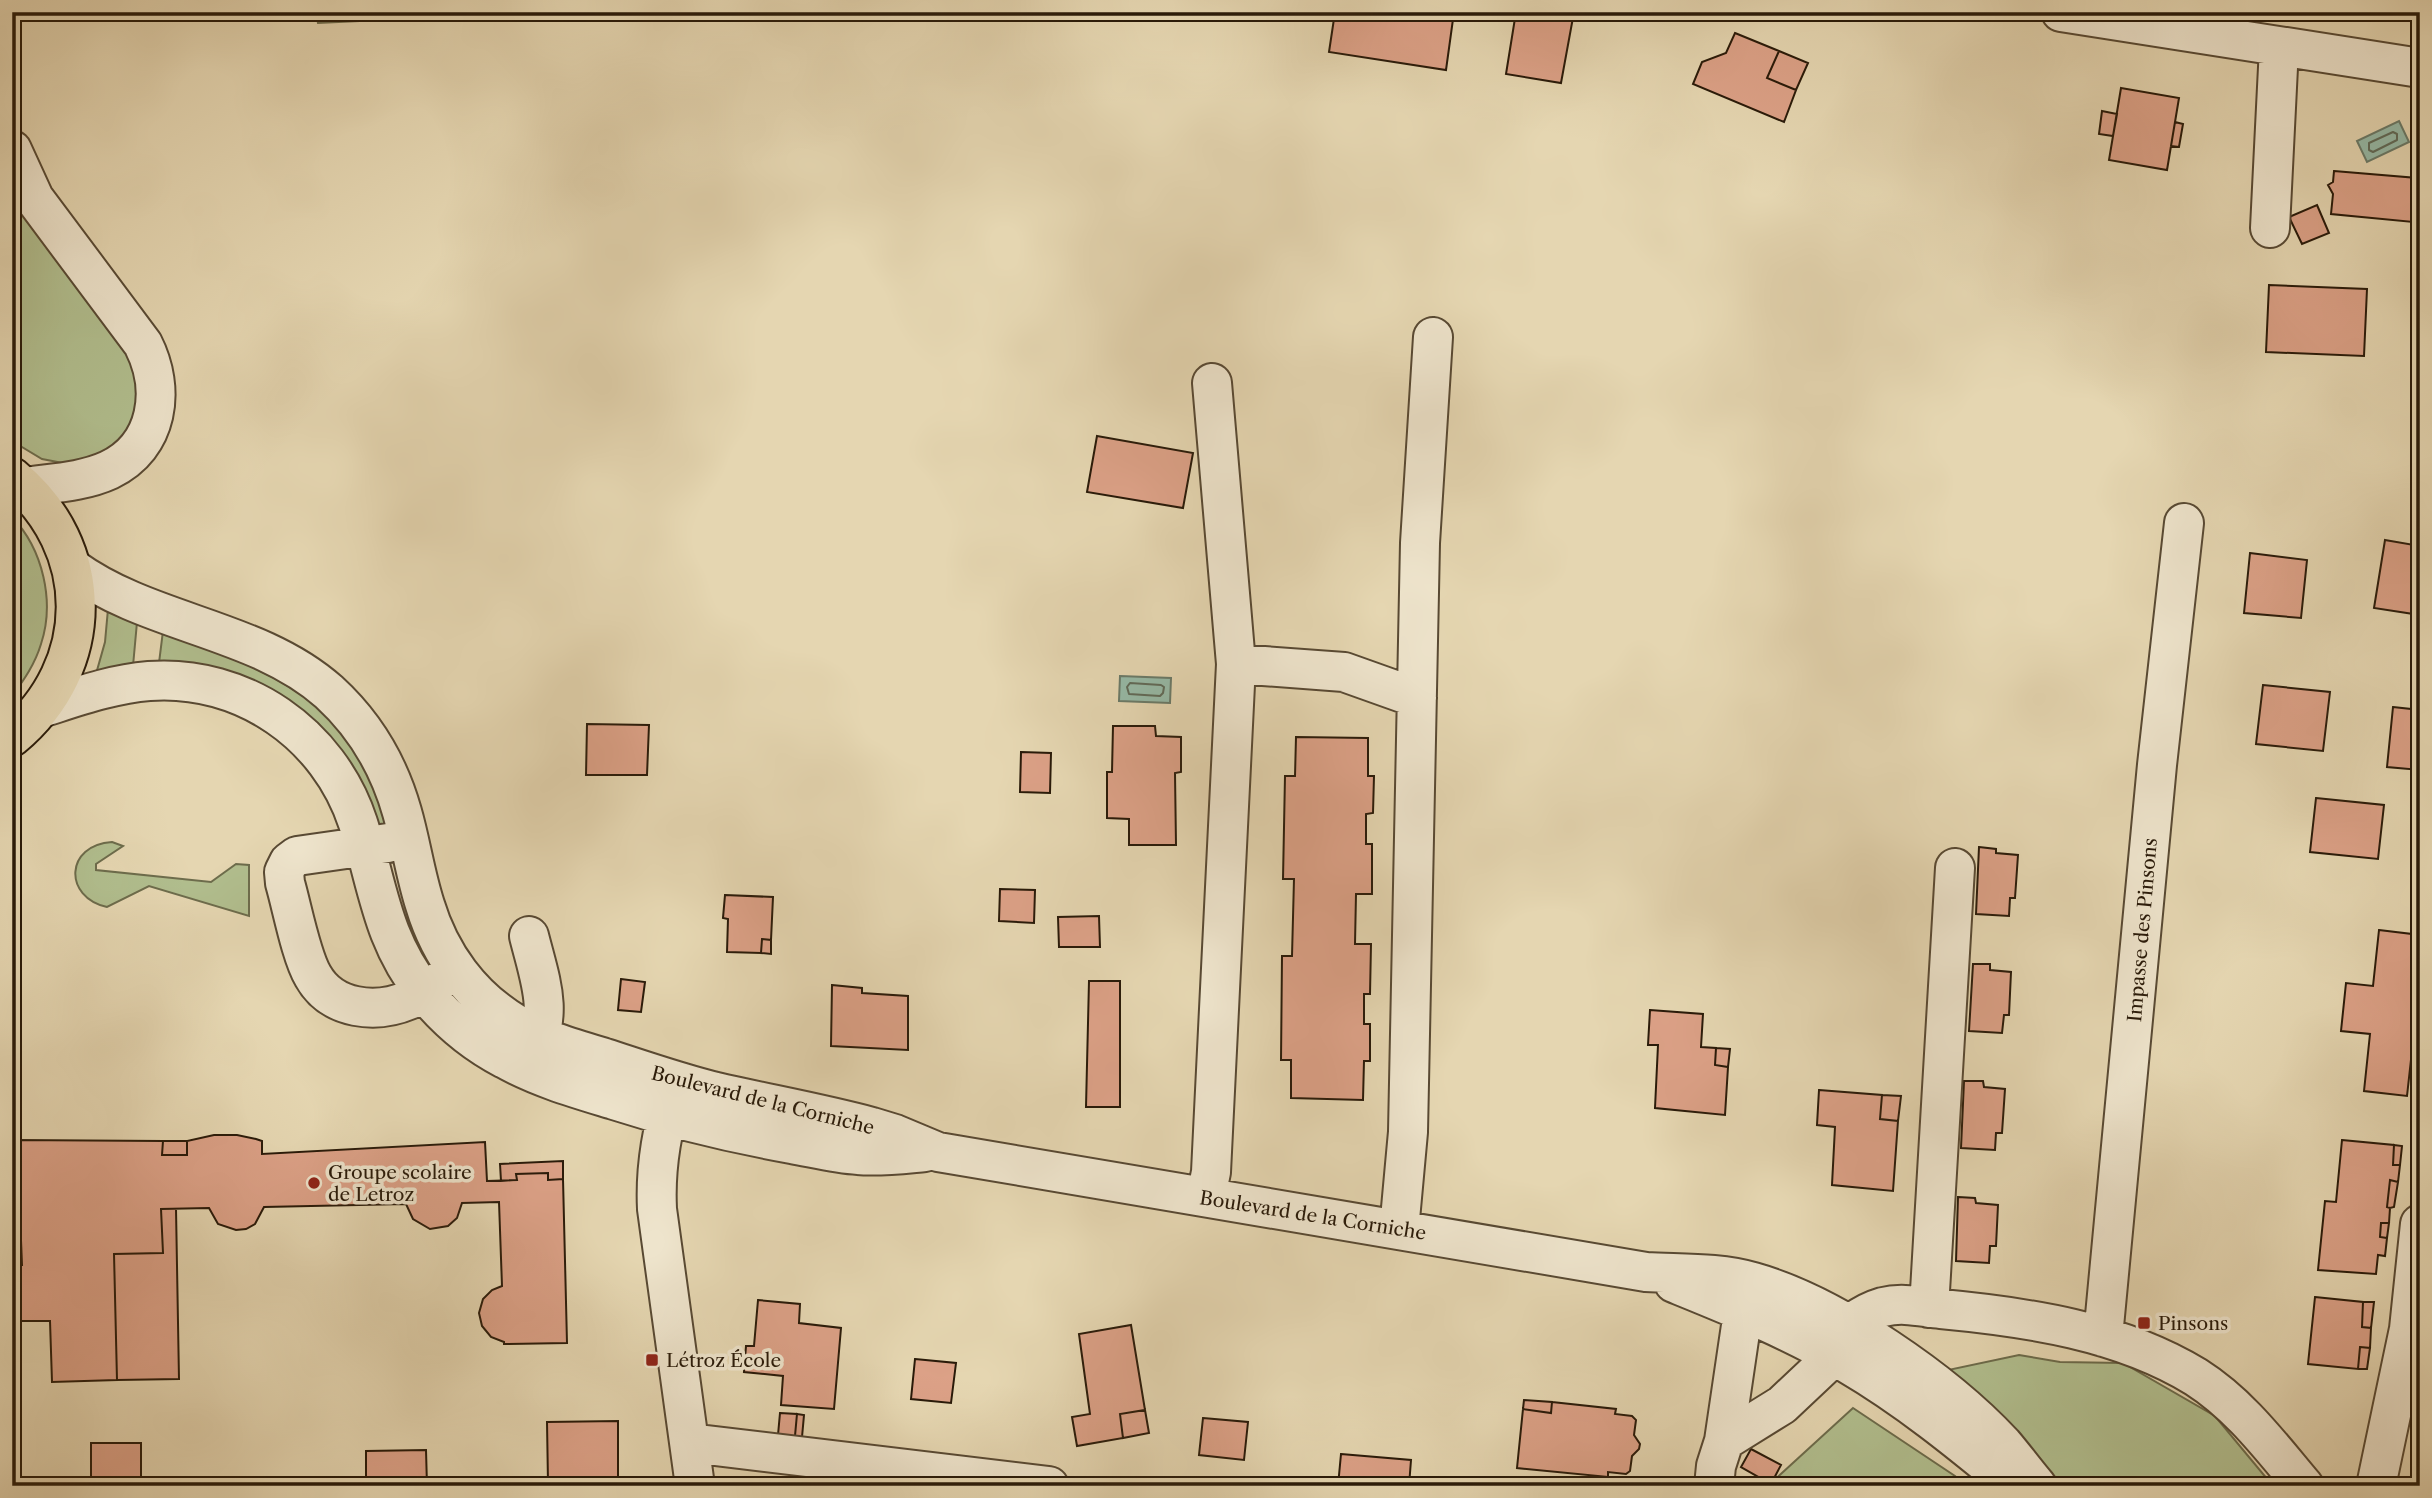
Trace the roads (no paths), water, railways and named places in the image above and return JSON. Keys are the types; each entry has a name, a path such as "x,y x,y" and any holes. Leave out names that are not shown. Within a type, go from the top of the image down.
{"main road":[{"path":"12,737 41,708 58,683 69,656 75,627 76,597 66,549 49,516 18,482"}],"street":[{"path":"2062,12 2420,68"},
{"path":"2270,228 2279,47"},
{"path":"12,150 34,198 143,344 154,370 157,395 154,415 146,436 125,460 95,475 63,482 18,482"},
{"path":"1399,1230 1408,1132 1420,543 1433,337"},
{"path":"1206,1198 1211,1172 1236,664 1212,383"},
{"name":"Impasse des Pinsons","path":"2103,1337 2157,765 2184,523"},
{"name":"Boulevard de la Corniche","path":"72,568 130,602 257,648 307,674 329,692 367,735 393,785 432,924 455,970 492,1008 517,1025 536,1054"},
{"path":"1236,664 1344,672 1417,698"},
{"name":"Boulevard de la Corniche","path":"41,708 94,691 148,681 198,683 246,697 289,723 324,758 349,800 365,847 383,918 400,954 424,992 481,1045 536,1054 671,1099 872,1127 895,1133 937,1152 1646,1272 1728,1277 1748,1297 1799,1299 1836,1344 1970,1413 2003,1445 2037,1486"},
{"path":"409,839 297,856 289,862 285,883 311,975 327,993 338,1000 374,1008 393,1006 424,992 455,970"},
{"path":"1879,1364 1905,1330 1928,1308 1955,868"},
{"path":"529,936 544,1000 545,1023 536,1054"},
{"path":"671,1099 656,1174 657,1209 695,1486"},
{"path":"2376,1486 2409,1329 2420,1224"},
{"path":"1714,1486 1748,1297"},
{"path":"1724,1441 1782,1405 1836,1344 1869,1312 1910,1304 2069,1328 2103,1337 2170,1363 2197,1378 2250,1421 2304,1486"},
{"name":"Boulevard de la Corniche","path":"1879,1364 1944,1430 2013,1486"},
{"path":"690,1443 1049,1486"}],"water":[{"path":"2399,121 2409,142 2367,162 2357,141"},
{"path":"1120,676 1171,678 1170,703 1119,701"}],"place":[{"name":"Groupe scolaire de Letroz","path":"314,1183"},
{"name":"Pinsons","path":"2144,1323"},
{"name":"Létroz École","path":"652,1360"}]}
